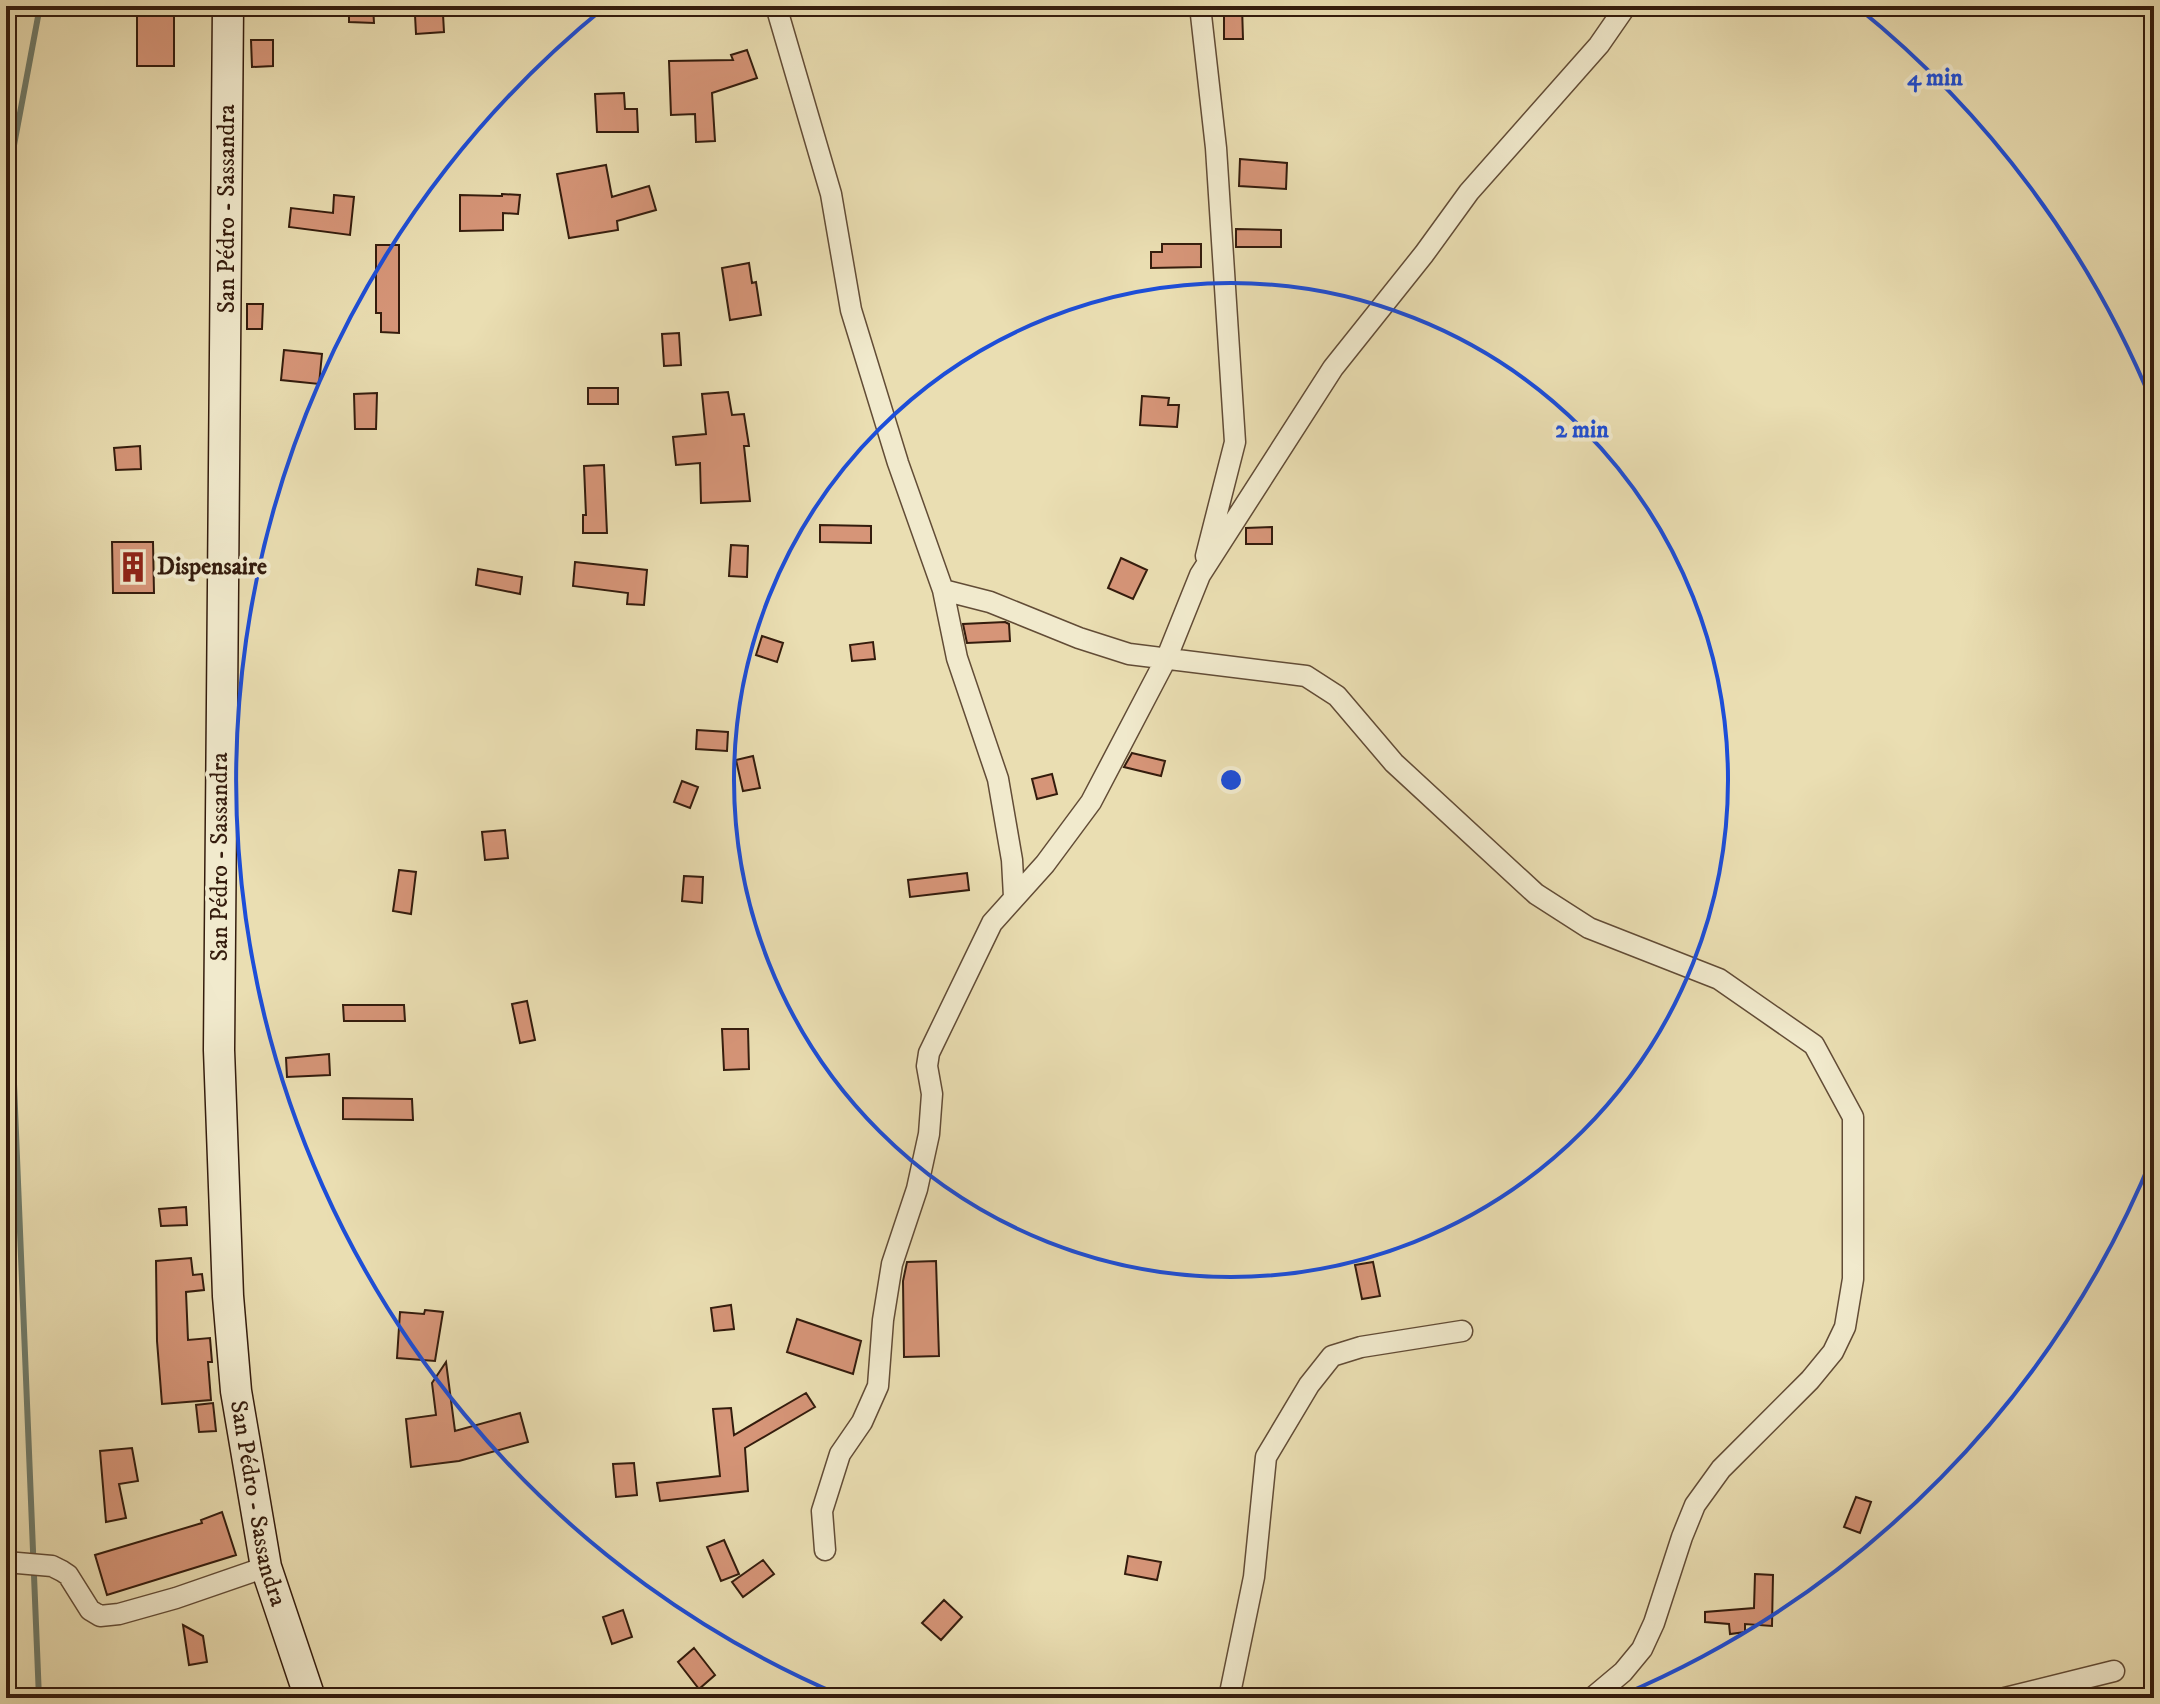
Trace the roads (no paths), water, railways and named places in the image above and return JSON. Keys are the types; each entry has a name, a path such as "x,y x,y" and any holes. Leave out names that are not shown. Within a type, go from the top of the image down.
{"main road":[{"name":"San Pédro - Sassandra","path":"228,6 220,814 220,1079 227,1281 236,1391 266,1567 310,1698"}],"street":[{"path":"776,6 831,194 851,310 898,463 943,590 957,658 998,779 1012,860 1014,897"},
{"path":"825,1550 822,1511 840,1454 862,1422 878,1386 883,1320 892,1264 917,1189 929,1134 932,1094 927,1066 929,1053 992,923 1045,864 1091,802 1167,657 1200,575 1219,510 1235,442 1216,148 1200,6"},
{"path":"1200,575 1333,368 1469,192 1599,45 1626,6"},
{"path":"943,590 990,602 1079,638 1129,654 1306,676 1337,696 1394,763 1536,894 1589,928 1719,979 1814,1045 1853,1117 1853,1279 1845,1327 1833,1352 1810,1380 1721,1469 1695,1505 1642,1649 1623,1672 1592,1698"},
{"path":"1229,1698 1254,1577 1266,1457 1309,1385 1332,1356 1361,1347 1462,1331"},
{"path":"6,1562 52,1566 62,1571 68,1575 90,1610 100,1616 119,1614 176,1598 266,1567"},
{"path":"2005,1698 2114,1671"}],"waterway":[{"path":"6,188 40,6"},
{"path":"6,1055 14,1084 39,1698"}],"place":[{"name":"Dispensaire","path":"133,567"}]}
